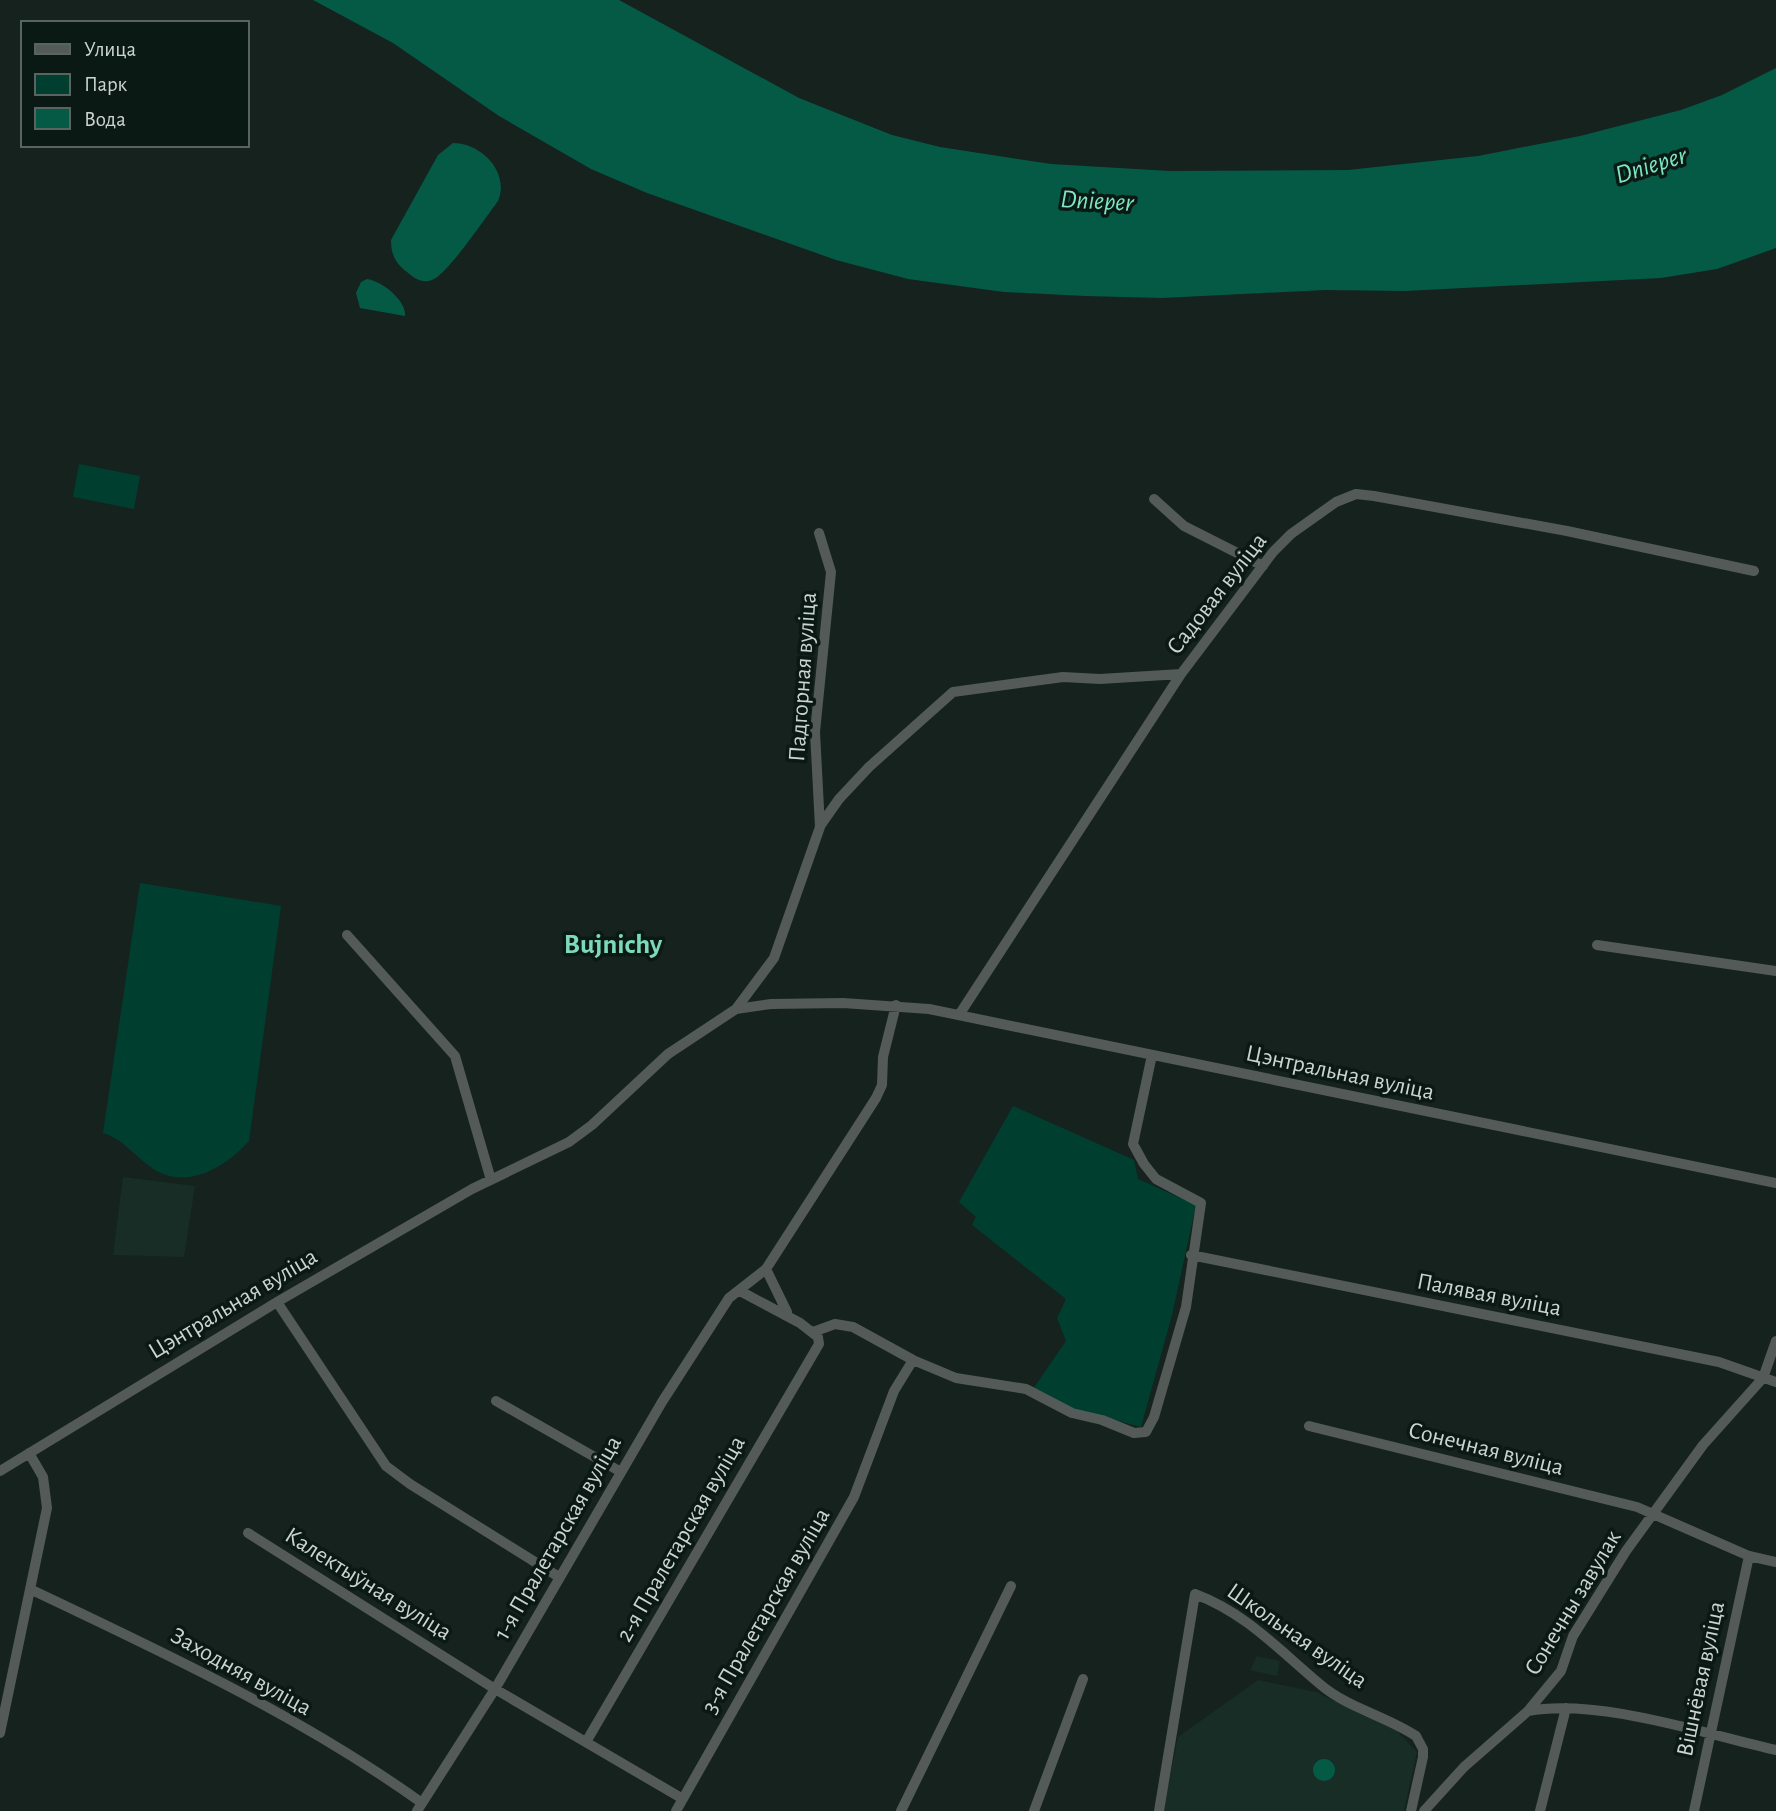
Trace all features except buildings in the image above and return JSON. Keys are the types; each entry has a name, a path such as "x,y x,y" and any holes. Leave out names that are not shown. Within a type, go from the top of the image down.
{"street":[{"name":"Садовая вуліца","path":"959,1015 1181,674 1263,566 1291,534 1336,502 1356,494 1567,531 1755,571"},
{"path":"1154,499 1178,522 1263,566"},
{"name":"Падгорная вуліца","path":"819,533 831,572 815,732 820,827"},
{"name":"Падгорная вуліца","path":"736,1009 774,958 820,827 839,799 869,767 953,692 1063,677 1181,674"},
{"path":"347,935 455,1056 491,1180"},
{"path":"1597,945 1776,971"},
{"name":"Цэнтральная вуліца","path":"0,1471 277,1302 491,1180 569,1142 612,1108 668,1054 736,1009 798,1003 896,1004 1776,1183"},
{"path":"896,1004 883,1057 882,1085 877,1098 766,1269 740,1291 813,1332 835,1324 853,1327 913,1360 956,1378 1026,1390 1072,1413 1102,1420 1134,1433 1146,1432 1154,1418 1186,1307 1191,1255 1201,1203 1156,1180 1143,1164 1133,1144 1152,1055"},
{"name":"Палявая вуліца","path":"1191,1255 1719,1362 1776,1382"},
{"path":"766,1269 780,1303 791,1318"},
{"name":"1-я Пралетарская вуліца","path":"420,1807 495,1689 621,1472 729,1298 740,1291"},
{"path":"277,1302 386,1466 410,1484 559,1577"},
{"name":"2-я Пралетарская вуліца","path":"586,1742 813,1357 819,1344 813,1332"},
{"path":"1763,1378 1776,1341"},
{"name":"3-я Пралетарская вуліца","path":"676,1811 854,1497 894,1391 913,1360"},
{"name":"Сонечны завулак","path":"1424,1811 1464,1767 1528,1711 1561,1671 1573,1636 1652,1515 1703,1445 1763,1378"},
{"path":"496,1401 621,1472"},
{"name":"Сонечная вуліца","path":"1309,1426 1612,1500 1749,1556 1776,1562"},
{"path":"0,1733 47,1508 43,1477 29,1453"},
{"name":"Калектыўная вуліца","path":"248,1533 495,1689 683,1799"},
{"name":"Вішнёвая вуліца","path":"1694,1811 1749,1556"},
{"path":"901,1811 1011,1586"},
{"name":"Заходняя вуліца","path":"32,1590 186,1663 387,1778 420,1807"},
{"name":"Школьная вуліца","path":"1158,1811 1195,1594 1213,1601 1255,1627 1333,1693 1416,1736 1423,1749 1423,1757 1411,1811"},
{"path":"1034,1811 1083,1679"},
{"path":"1528,1711 1566,1708 1652,1719 1711,1736 1776,1750"},
{"path":"1540,1811 1566,1708"}],"shaded area":[{"path":"123,1177 195,1186 184,1257 113,1255"},
{"path":"1257,1656 1280,1661 1277,1676 1250,1670"},
{"path":"1258,1680 1316,1692 1396,1730 1417,1752 1404,1811 1163,1811 1178,1737"}],"green space":[{"path":"79,464 140,476 134,509 73,497"},
{"path":"140,883 281,906 249,1141 215,1168 188,1177 161,1173 103,1133"},
{"path":"1013,1106 1134,1160 1138,1179 1196,1205 1172,1315 1141,1427 1067,1407 1033,1389 1066,1341 1057,1318 1066,1299 972,1225 976,1217 959,1202"}],"water":[{"name":"Dnieper","path":"313,0 619,0 799,98 892,135 940,147 1051,164 1170,171 1348,170 1478,156 1580,136 1681,110 1722,95 1776,68 1776,248 1717,269 1661,278 1405,291 1325,290 1162,298 1004,292 908,279 836,260 647,193 591,169 499,116 393,43"},
{"path":"453,143 464,144 483,154 497,170 501,190 498,201 447,268 432,280 422,281 397,262 391,240 438,155"},
{"path":"367,279 380,284 398,298 405,310 405,316 360,308 356,293 361,282"},
{"path":"1324,1759 1332,1762 1335,1770 1332,1778 1324,1781 1316,1778 1313,1770 1316,1762"}],"district":[{"name":"Bujnichy","path":"613,945"}]}
